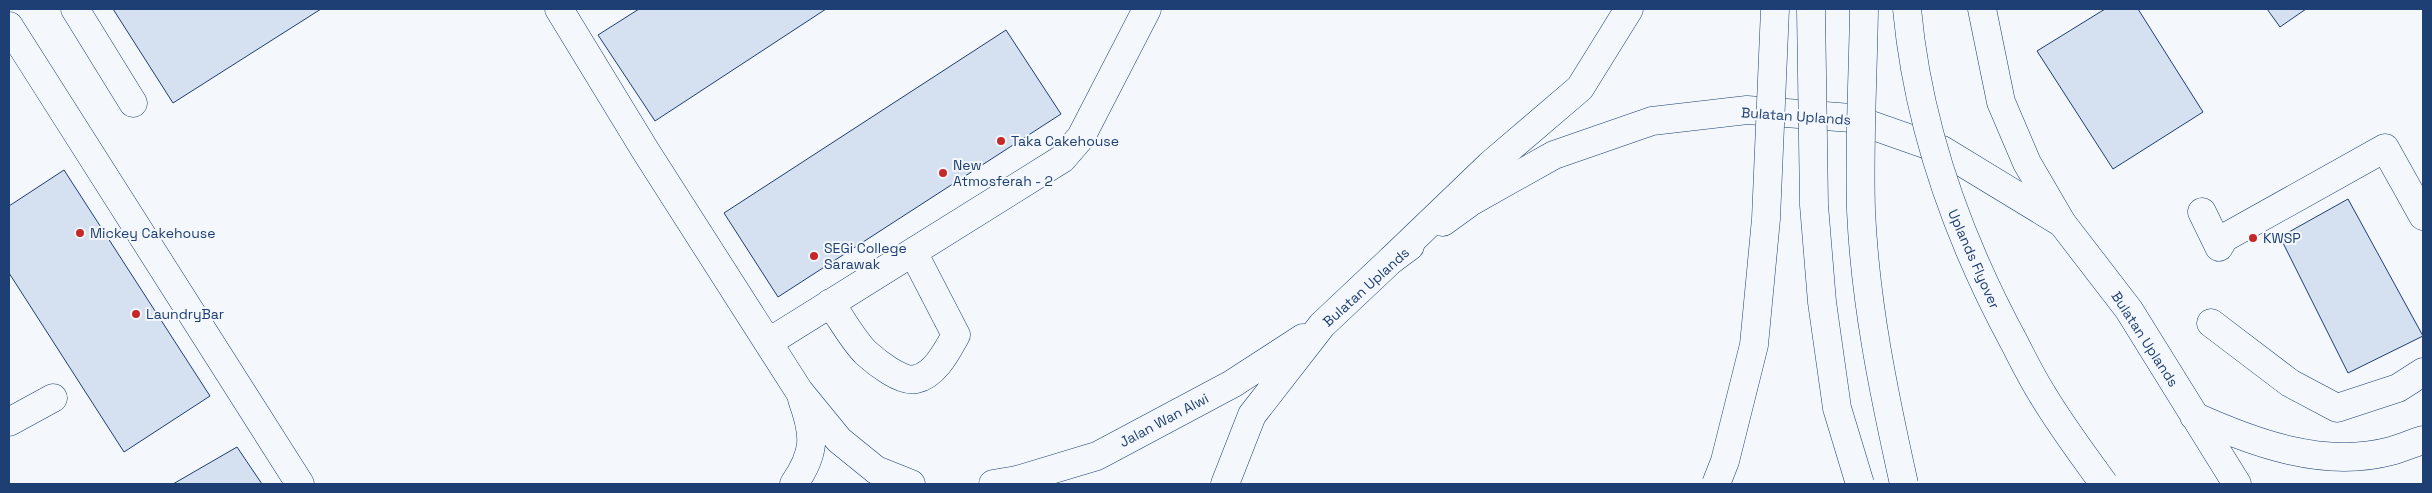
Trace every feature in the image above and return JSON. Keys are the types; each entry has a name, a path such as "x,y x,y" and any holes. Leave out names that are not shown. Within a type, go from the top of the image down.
{"main road":[{"path":"75,9 133,103"},
{"path":"559,9 645,150 799,390 839,440 876,470 911,484"},
{"path":"769,342 1062,159 1082,137 1147,9"},
{"path":"1391,260 1490,165 1580,88 1629,9"},
{"path":"1716,484 1725,461 1754,345 1766,219 1775,9"},
{"path":"1811,9 1814,205 1822,302 1837,408 1860,484"},
{"path":"1864,9 1861,210 1871,310 1886,401 1904,484"},
{"name":"Uplands Flyover","path":"1907,9 1911,56 1924,120 1952,208 1986,292 2039,389 2104,484"},
{"path":"1982,9 2001,102 2028,163 2062,223"},
{"path":"9,26 18,60 300,484"},
{"name":"Bulatan Uplands","path":"1225,484 1252,415 1322,325 1391,260 1472,201 1554,155 1652,121 1748,110 1851,118 1942,150 2062,223 2129,310 2237,484"},
{"path":"2202,212 2219,247 2224,238 2385,148 2423,216"},
{"path":"830,303 866,353 900,378 915,380 931,370 945,354 956,335 913,252"},
{"path":"2211,323 2290,383 2337,408 2398,388 2423,372"},
{"name":"Jalan Wan Alwi","path":"993,484 1017,480 1097,456 1232,384 1322,325"},
{"path":"794,484 811,455 811,423 799,390"},
{"path":"9,422 53,398"},
{"path":"2194,416 2241,437 2269,445 2288,450 2338,457 2390,452 2423,440"}],"building":[{"path":"113,9 321,9 173,103"},
{"path":"639,9 826,9 655,121 598,35"},
{"path":"2105,9 2138,9 2203,112 2113,169 2037,51"},
{"path":"2267,9 2306,9 2280,27"},
{"path":"1006,30 1061,114 778,297 724,213"},
{"path":"64,170 210,396 124,452 9,273 9,206"},
{"path":"2348,199 2423,336 2348,373 2280,237"},
{"path":"237,447 262,484 173,484"}],"place":[{"name":"Taka Cakehouse","path":"1001,141"},
{"name":"New Atmosferah - 2","path":"943,173"},
{"name":"Mickey Cakehouse","path":"80,233"},
{"name":"KWSP","path":"2253,238"},
{"name":"SEGi College Sarawak","path":"814,256"},
{"name":"LaundryBar","path":"136,314"}]}
